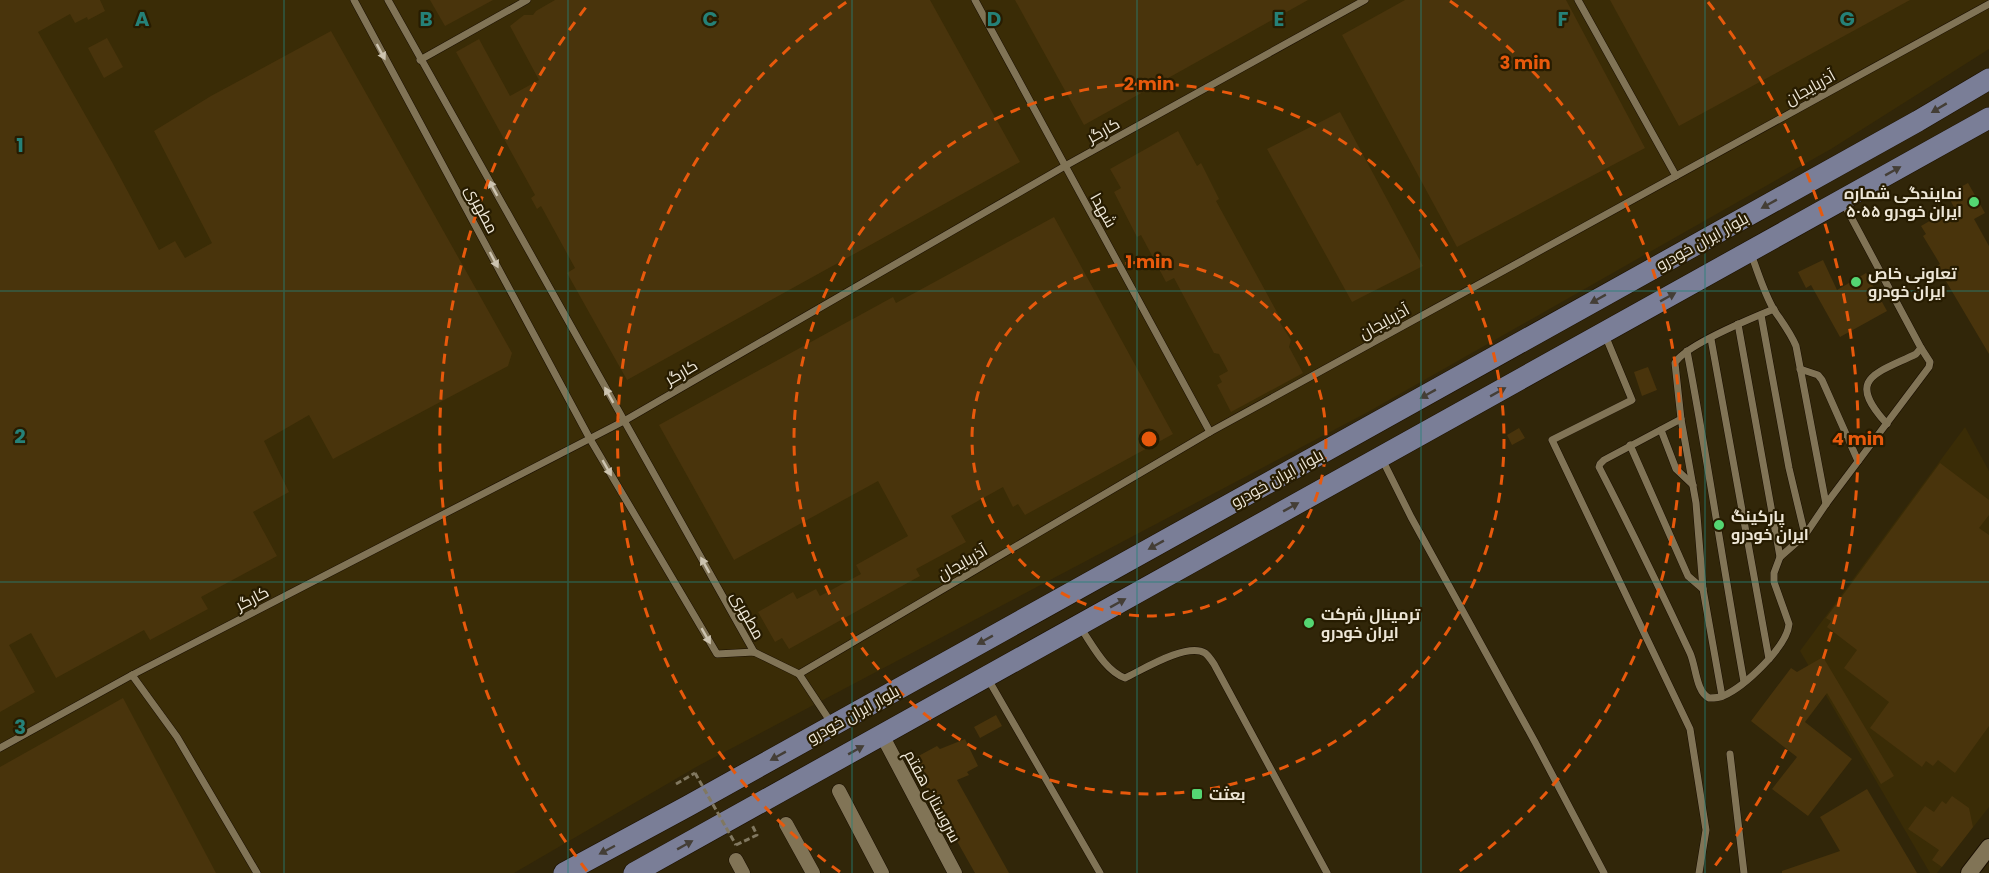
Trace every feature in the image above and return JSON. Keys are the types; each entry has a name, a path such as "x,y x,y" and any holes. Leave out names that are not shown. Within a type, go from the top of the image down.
{"main road":[{"name":"بلوار ایران خودرو","path":"564,873 834,725 1918,121 1989,79"},
{"name":"بلوار ایران خودرو","path":"634,873 1989,118"},
{"path":"1246,495 1261,524"},
{"path":"1207,517 1221,546"}],"street":[{"name":"سروستان هفتم","path":"882,735 955,873"},
{"path":"839,791 882,873"},
{"path":"786,824 813,873"},
{"path":"1970,873 1989,848"},
{"path":"736,860 743,873"}],"lane":[{"name":"مطهری","path":"354,0 590,439 717,654 754,652 388,0"},
{"path":"420,60 527,0"},
{"name":"شهدا","path":"975,0 1210,432"},
{"name":"کارگر","path":"0,747 132,675 624,421 1065,166 1365,0"},
{"path":"1578,0 1676,176"},
{"name":"آذربایجان","path":"799,674 1210,432 1989,4"},
{"path":"1681,419 1604,460 1599,467 1688,648 1703,694 1709,698 1722,696 1744,682 1769,659 1788,631 1789,624 1774,582 1774,573 1780,557 1805,535 1929,367 1930,362 1842,200"},
{"path":"1750,251 1774,309 1790,331 1796,346 1826,504"},
{"path":"1722,696 1703,589 1696,503 1681,419 1675,363 1687,351 1738,324 1774,309"},
{"path":"1761,315 1789,468 1805,535"},
{"path":"1738,324 1780,557"},
{"path":"1604,333 1632,400 1552,440 1690,729 1706,830 1699,873"},
{"path":"1711,339 1769,659"},
{"path":"1887,424 1876,412 1865,390 1867,382 1872,375 1916,354 1921,348"},
{"path":"1687,351 1744,682"},
{"path":"1800,369 1818,375 1822,380 1858,461"},
{"path":"1661,430 1676,469 1693,484"},
{"path":"1630,445 1688,576 1703,589"},
{"path":"1381,457 1411,517 1530,732 1604,873"},
{"path":"1079,625 1116,675 1125,678 1175,654 1194,650 1205,653 1214,664 1327,873"},
{"path":"754,652 799,674 834,725"},
{"path":"132,675 177,737 257,873"},
{"path":"987,677 1100,873"},
{"path":"1730,754 1744,873"}],"path":[{"path":"676,784 695,773 736,845 757,835"}],"shaded area":[{"path":"0,0 1989,0 1989,49 1831,149 1368,412 698,766 514,873 0,873"},
{"path":"1965,427 1989,471 1989,807 1937,873 1930,873 1800,651"}],"building":[{"path":"0,0 100,0 105,11 88,20 87,17 75,23 70,14 38,32 159,250 175,241 185,258 212,243 154,131 211,96 331,31 512,353 508,366 333,459 309,415 264,441 289,492 253,512 277,556 201,597 208,609 150,640 144,630 56,678 31,633 9,645 35,692 0,712"},
{"path":"430,0 493,0 445,26"},
{"path":"555,0 930,0 1020,162 627,380 567,273 575,268 541,206 537,209 531,198 535,195 456,52 479,39 510,96 539,80 510,26 524,15 533,15"},
{"path":"1015,0 1308,0 1084,125"},
{"path":"1405,0 1566,0 1645,148 1457,247 1342,35"},
{"path":"1610,0 1910,0 1679,126"},
{"path":"107,38 123,67 104,78 88,48"},
{"path":"1340,112 1423,266 1352,302 1267,149"},
{"path":"1178,131 1197,166 1201,163 1219,199 1216,201 1278,314 1277,318 1291,340 1289,347 1303,373 1231,412 1217,385 1222,382 1219,376 1228,371 1219,354 1214,353 1174,278 1166,282 1141,235 1137,237 1114,192 1121,188 1110,169"},
{"path":"1968,183 1985,213 1974,219 1989,246 1989,354 1937,266 1940,264 1923,236 1926,234 1921,226 1933,219 1936,223 1956,211 1947,194"},
{"path":"1054,217 1173,434 1025,515 1018,504 1013,507 1003,487 951,516 966,542 916,569 920,576 789,649 782,638 775,642 758,612 793,592 797,599 816,589 820,596 861,574 856,565 908,536 878,481 734,560 659,425 893,297 896,303"},
{"path":"1823,260 1837,290 1866,273 1887,311 1840,337 1811,285 1806,288 1798,272"},
{"path":"1648,367 1657,390 1642,396 1634,372"},
{"path":"1519,428 1525,438 1512,445 1507,435"},
{"path":"1940,463 1989,500 1989,515 1979,528 1989,535 1989,726 1955,773 1938,760 1933,766 1926,761 1922,767 1870,728 1889,702 1844,668 1857,650 1827,627 1831,621 1826,618"},
{"path":"1823,657 1894,776 1881,784 1827,693 1805,722 1852,759 1808,816 1772,789 1797,757 1751,721 1791,668 1797,672"},
{"path":"123,698 216,873 0,873 0,767"},
{"path":"996,715 1002,726 980,738 974,727"},
{"path":"965,739 978,766 967,772 969,775 957,780 1009,873 975,873 911,760 937,746 940,749"},
{"path":"1867,789 1917,873 1782,873 1782,871 1840,851 1820,817"},
{"path":"1952,796 1969,808 1973,827 1942,867 1932,860 1939,850 1908,829 1925,806 1934,812 1942,801 1946,804"}],"place":[{"name":"نمایندگی شماره ۵۰۵۵ ایران خودرو","path":"1974,202"},
{"name":"تعاونی خاص ایران خودرو","path":"1856,282"},
{"name":"پارکینگ ایران خودرو","path":"1719,525"},
{"name":"ترمینال شرکت ایران خودرو","path":"1309,623"},
{"name":"بعثت","path":"1197,794"}]}
